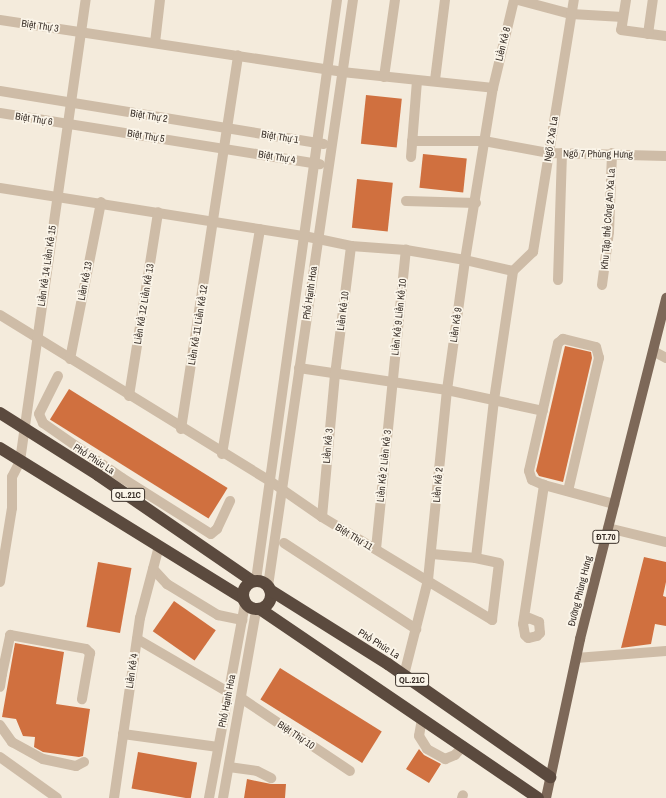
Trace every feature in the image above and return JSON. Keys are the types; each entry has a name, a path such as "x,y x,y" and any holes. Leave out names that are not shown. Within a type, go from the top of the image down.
{"highway":[{"name":"Phố Phúc La","path":"0,413 119,483 254,581"},
{"name":"QL.21C","path":"0,448 159,546 244,601"},
{"path":"254,581 269,588 272,594 268,604 258,609 244,601 244,588 254,581"},
{"name":"Phố Phúc La","path":"269,588 404,675 550,777"},
{"name":"QL.21C","path":"258,609 538,798"}],"main road":[{"name":"Đường Phùng Hưng","path":"546,798 576,658 666,298"}],"street":[{"name":"Liền Kề 14 Liền Kề 15","path":"0,582 12,508 12,477 20,461 36,338 86,0"},
{"path":"155,43 160,0"},
{"name":"Phố Hạnh Hoa","path":"254,581 270,482 337,0"},
{"name":"Phố Hạnh Hoa","path":"269,588 352,0"},
{"path":"384,77 395,0"},
{"path":"435,80 444,0"},
{"name":"Liền Kề 8","path":"476,203 493,88 514,0"},
{"path":"518,0 571,14 623,17"},
{"name":"Ngõ 2 Xa La","path":"513,271 533,252 574,0"},
{"path":"626,0 622,30 666,36"},
{"path":"648,34 653,0"},
{"name":"Biệt Thự 3","path":"0,20 81,32"},
{"path":"81,32 342,72 417,81 435,80 493,88"},
{"name":"Liền Kề 11 Liền Kề 12","path":"181,429 215,221 238,55"},
{"path":"411,157 417,81"},
{"path":"0,92 70,103"},
{"name":"Biệt Thự 2","path":"70,103 228,128"},
{"name":"Biệt Thự 6","path":"0,113 67,124"},
{"name":"Biệt Thự 5","path":"67,124 225,149"},
{"name":"Biệt Thự 1","path":"228,128 332,145"},
{"name":"Ngõ 7 Phùng Hưng","path":"412,141 484,141 548,153 612,153 666,156"},
{"name":"Biệt Thự 4","path":"225,149 329,165"},
{"path":"558,280 562,153"},
{"name":"Khu Tập thể Công An Xa La","path":"602,286 609,232 612,153"},
{"path":"0,188 101,202 318,238 350,246 406,250 465,260 513,271 494,400 476,558 432,554"},
{"path":"406,201 476,203"},
{"name":"Liền Kề 13","path":"70,359 101,202"},
{"name":"Liền Kề 9","path":"447,390 465,260 476,203"},
{"name":"Liền Kề 12 Liền Kề 13","path":"129,396 158,212"},
{"path":"222,454 260,229"},
{"name":"Liền Kề 10","path":"335,375 350,246"},
{"name":"Liền Kề 9 Liền Kề 10","path":"393,383 406,250"},
{"name":"Biệt Thự 11","path":"0,315 181,429 270,482 322,517 492,620 499,563 476,558"},
{"path":"568,491 599,358 596,347 563,339 560,340 529,471 532,480 544,485 614,504"},
{"path":"653,351 666,358"},
{"path":"299,368 335,375 447,390 543,411"},
{"name":"Liền Kề 3","path":"322,517 335,375"},
{"path":"58,376 39,414 40,419 119,483 211,534 217,529 230,501"},
{"name":"Liền Kề 2 Liền Kề 3","path":"376,549 393,383"},
{"name":"Liền Kề 2","path":"404,675 428,580 432,554 447,390"},
{"path":"525,620 544,485"},
{"path":"608,528 666,542"},
{"path":"284,543 416,629"},
{"name":"Liền Kề 4","path":"114,798 137,639 159,546"},
{"path":"153,569 167,584 218,615 242,620"},
{"name":"Phố Hạnh Hoa","path":"208,798 242,620 244,601"},
{"name":"Phố Hạnh Hoa","path":"223,798 258,609"},
{"path":"0,687 1,674 10,635 86,649 90,653 82,699"},
{"path":"137,639 228,692"},
{"path":"576,658 666,651"},
{"name":"Biệt Thự 10","path":"241,698 350,771"},
{"path":"422,719 419,736 427,749 445,759 455,755 463,746"},
{"path":"2,731 12,742 43,759 76,766 84,762"},
{"path":"123,734 218,747"},
{"path":"0,757 57,798"},
{"path":"229,767 257,771 271,778"}],"building":[{"path":"366,95 402,99 397,147 361,144"},
{"path":"423,154 467,159 463,192 419,188"},
{"path":"357,179 393,183 388,231 352,228"},
{"path":"565,346 591,352 592,358 563,482 539,476 536,471"},
{"path":"69,389 228,488 209,519 50,420"},
{"path":"644,557 666,562 666,582 663,596 666,597 666,626 655,624 651,644 621,648"},
{"path":"98,562 131,568 120,633 87,627"},
{"path":"174,601 216,630 195,661 153,631"},
{"path":"15,643 64,652 56,704 90,709 83,756 79,757 43,752 34,747 35,737 23,736 16,719 2,717"},
{"path":"280,668 382,732 362,763 260,699"},
{"path":"419,749 424,755 441,764 429,783 406,769"},
{"path":"138,752 197,762 191,798 132,788"},
{"path":"247,779 271,784 286,784 285,798 244,798"}]}
